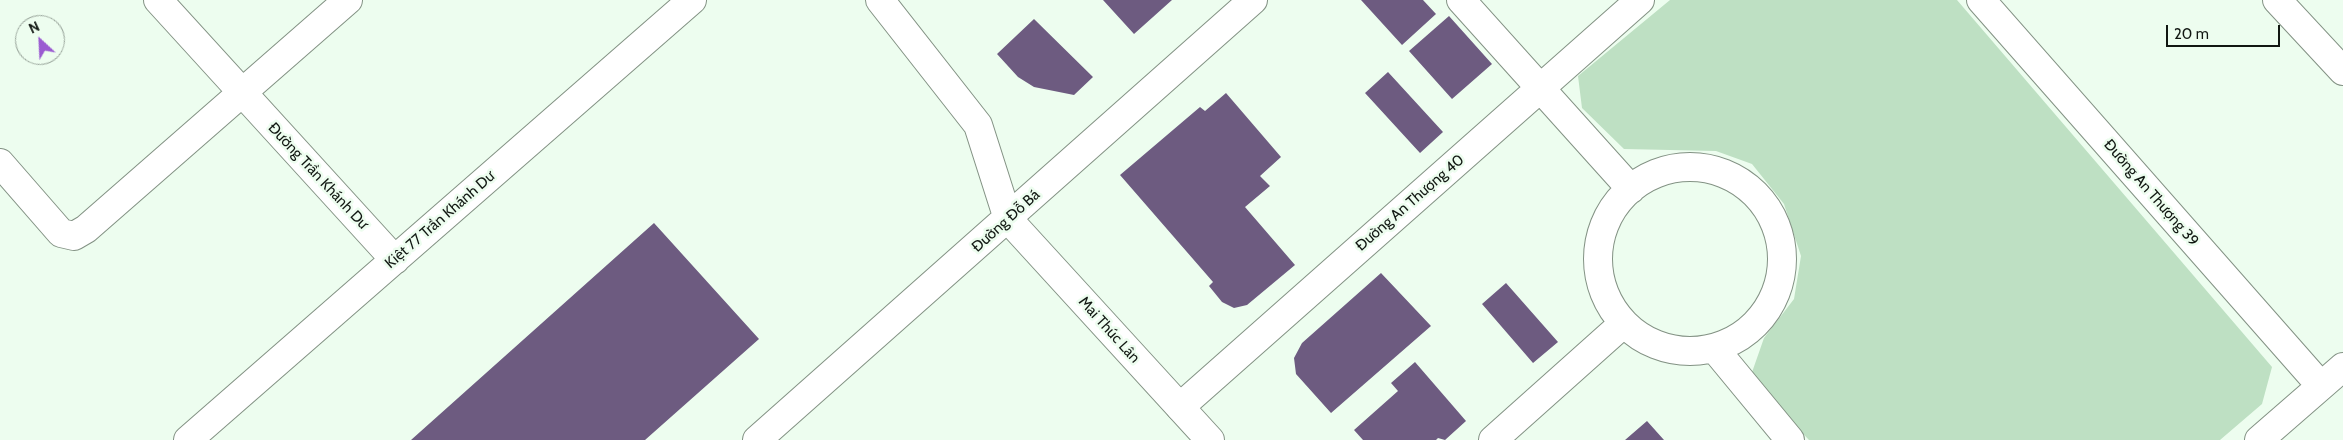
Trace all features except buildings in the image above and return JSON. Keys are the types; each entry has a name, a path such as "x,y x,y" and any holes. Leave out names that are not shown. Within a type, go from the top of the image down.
{"street":[{"name":"Đường Trần Khánh Dư","path":"158,0 395,260"},
{"path":"0,163 61,233 74,236 86,229 348,0"},
{"name":"Kiệt 77 Trần Khánh Dư","path":"188,440 692,0"},
{"name":"Đường Đỗ Bá","path":"757,440 1254,0"},
{"path":"1461,0 1631,189"},
{"name":"Đường An Thượng 40","path":"1180,407 1640,0"},
{"name":"Đường An Thượng 39","path":"1981,0 2322,386"},
{"path":"2277,0 2343,71"},
{"path":"887,3 978,124 1008,219"},
{"path":"1687,167 1716,170 1743,183 1765,204 1778,230 1783,260 1778,289 1763,315 1741,336 1714,348 1690,351 1665,348 1643,338 1624,324 1606,298 1598,270 1600,239 1611,211 1631,189 1657,173 1687,167"},
{"name":"Mai Thúc Lân","path":"1008,219 1210,440"},
{"path":"1493,440 1624,324"},
{"path":"1714,348 1790,440"},
{"path":"2259,440 2343,367"}],"green space":[{"path":"1670,0 1957,0 2272,367 2262,404 2220,440 1809,440 1750,378 1764,338 1794,299 1801,256 1784,204 1752,164 1716,151 1624,149 1582,108 1578,76"}]}
